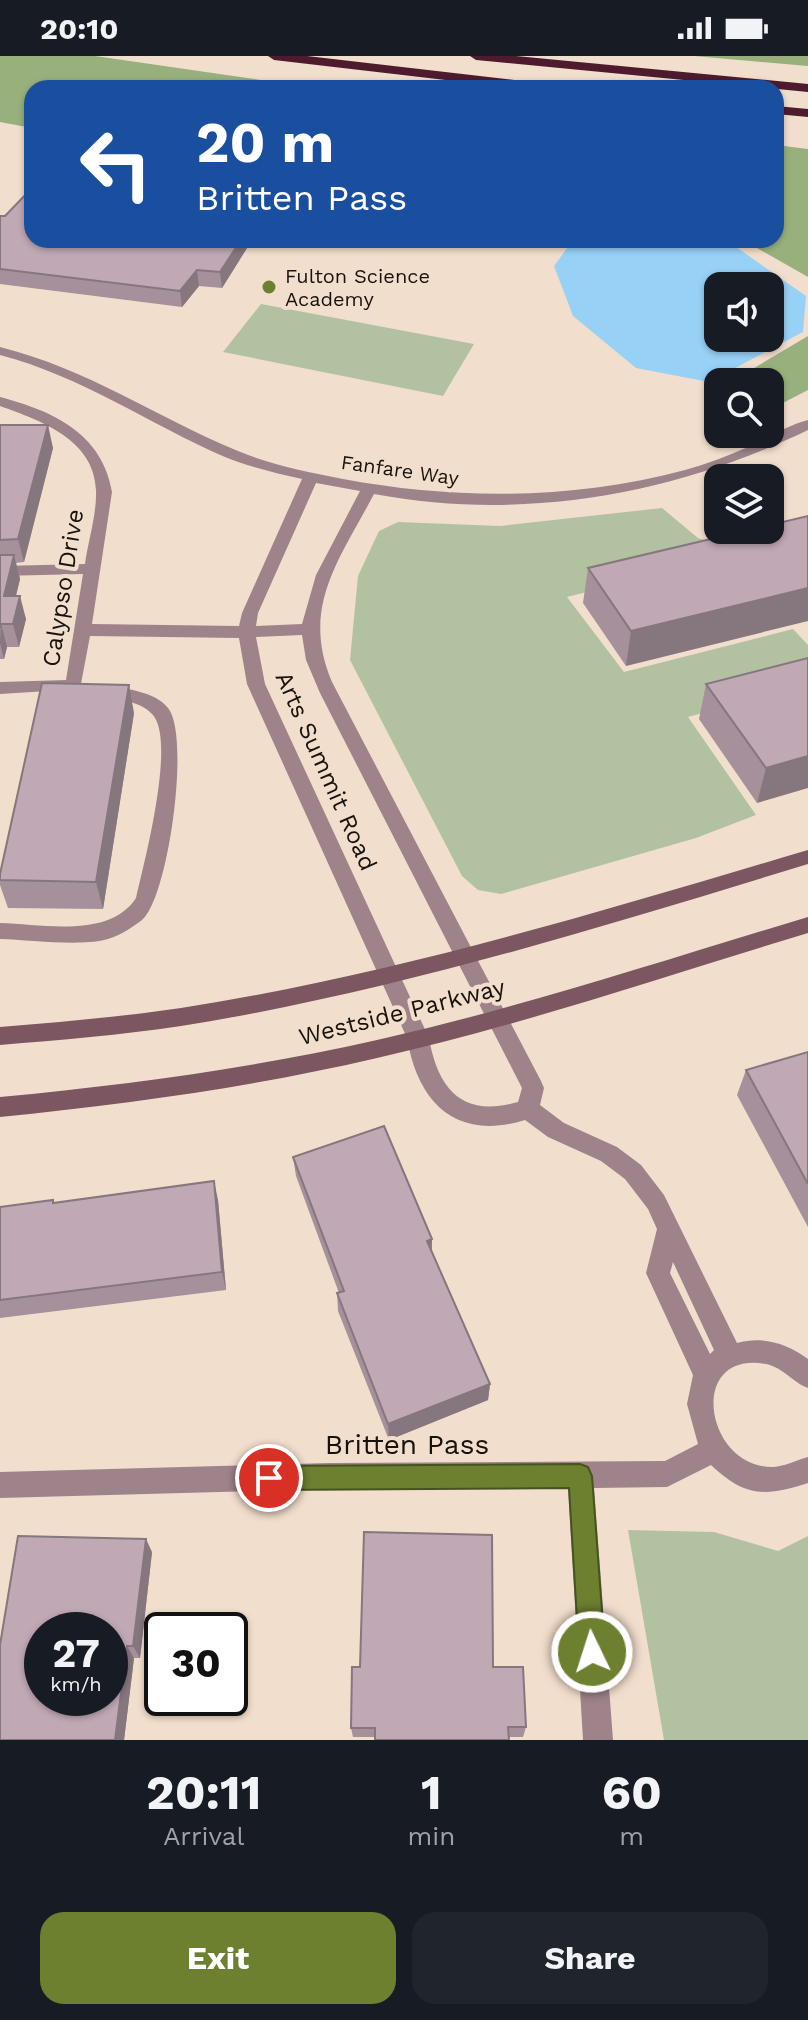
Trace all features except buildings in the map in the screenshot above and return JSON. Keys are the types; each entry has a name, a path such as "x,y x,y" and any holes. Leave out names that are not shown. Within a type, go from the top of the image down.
{"highway":[{"path":"274,56 480,80"},
{"path":"476,56 725,80"},
{"path":"784,86 808,88"},
{"path":"784,111 808,113"}],"main road":[{"name":"Westside Parkway","path":"0,1036 200,1014 277,1000 464,955 808,857"},
{"name":"Westside Parkway","path":"0,1107 248,1075 418,1038 808,925"}],"street":[{"name":"Fanfare Way","path":"0,351 28,357 81,377 234,454 368,490 493,500 597,494 656,484 704,470 759,450 808,424"},
{"name":"Calypso Drive","path":"0,401 62,426 92,450 104,472 104,492 74,685 138,697 161,711 172,740 171,765 146,899 137,913 102,933 0,931"},
{"name":"Arts Summit Road","path":"311,477 256,595 246,632 256,684 418,1038 426,1074 443,1099 474,1116 502,1119 528,1109 533,1088 322,681 309,629 319,590 368,490"},
{"path":"0,571 93,569"},
{"path":"83,630 246,632 309,629"},
{"path":"0,688 74,685"},
{"path":"528,1109 556,1130 609,1154 633,1172 656,1202 730,1356"},
{"path":"669,1228 658,1273 707,1376"},
{"path":"808,1376 785,1358 764,1351 743,1352 730,1356 707,1376 701,1388 698,1408 702,1430 713,1450 730,1466 750,1477 773,1482 795,1478 808,1470"},
{"name":"Britten Pass","path":"0,1485 329,1476 667,1474 713,1450"},
{"path":"580,1476 598,1740"}],"green space":[{"path":"0,56 95,56 261,80 24,80 24,126 0,122"},
{"path":"694,56 808,56 808,66"},
{"path":"784,146 808,149 808,277 757,248 784,248"},
{"path":"261,304 474,344 443,396 223,352"},
{"path":"808,336 808,390 784,402 784,368 754,368"},
{"path":"662,508 704,540 704,544 718,544 737,550 734,555 567,597 624,672 793,629 808,645 808,684 688,717 756,815 696,838 501,894 478,890 462,876 350,660 358,576 379,531 398,522 500,526"},
{"path":"628,1530 714,1532 778,1551 808,1536 808,1740 664,1740"}],"water":[{"path":"567,248 737,248 772,272 704,272 704,352 765,352 735,368 704,368 704,381 636,368 573,316 554,266"},
{"path":"784,281 806,296 803,332 784,342"}],"place":[{"name":"Fulton Science Academy","path":"269,287"}],"route":[{"path":"269,1478 580,1476 592,1652"}]}
